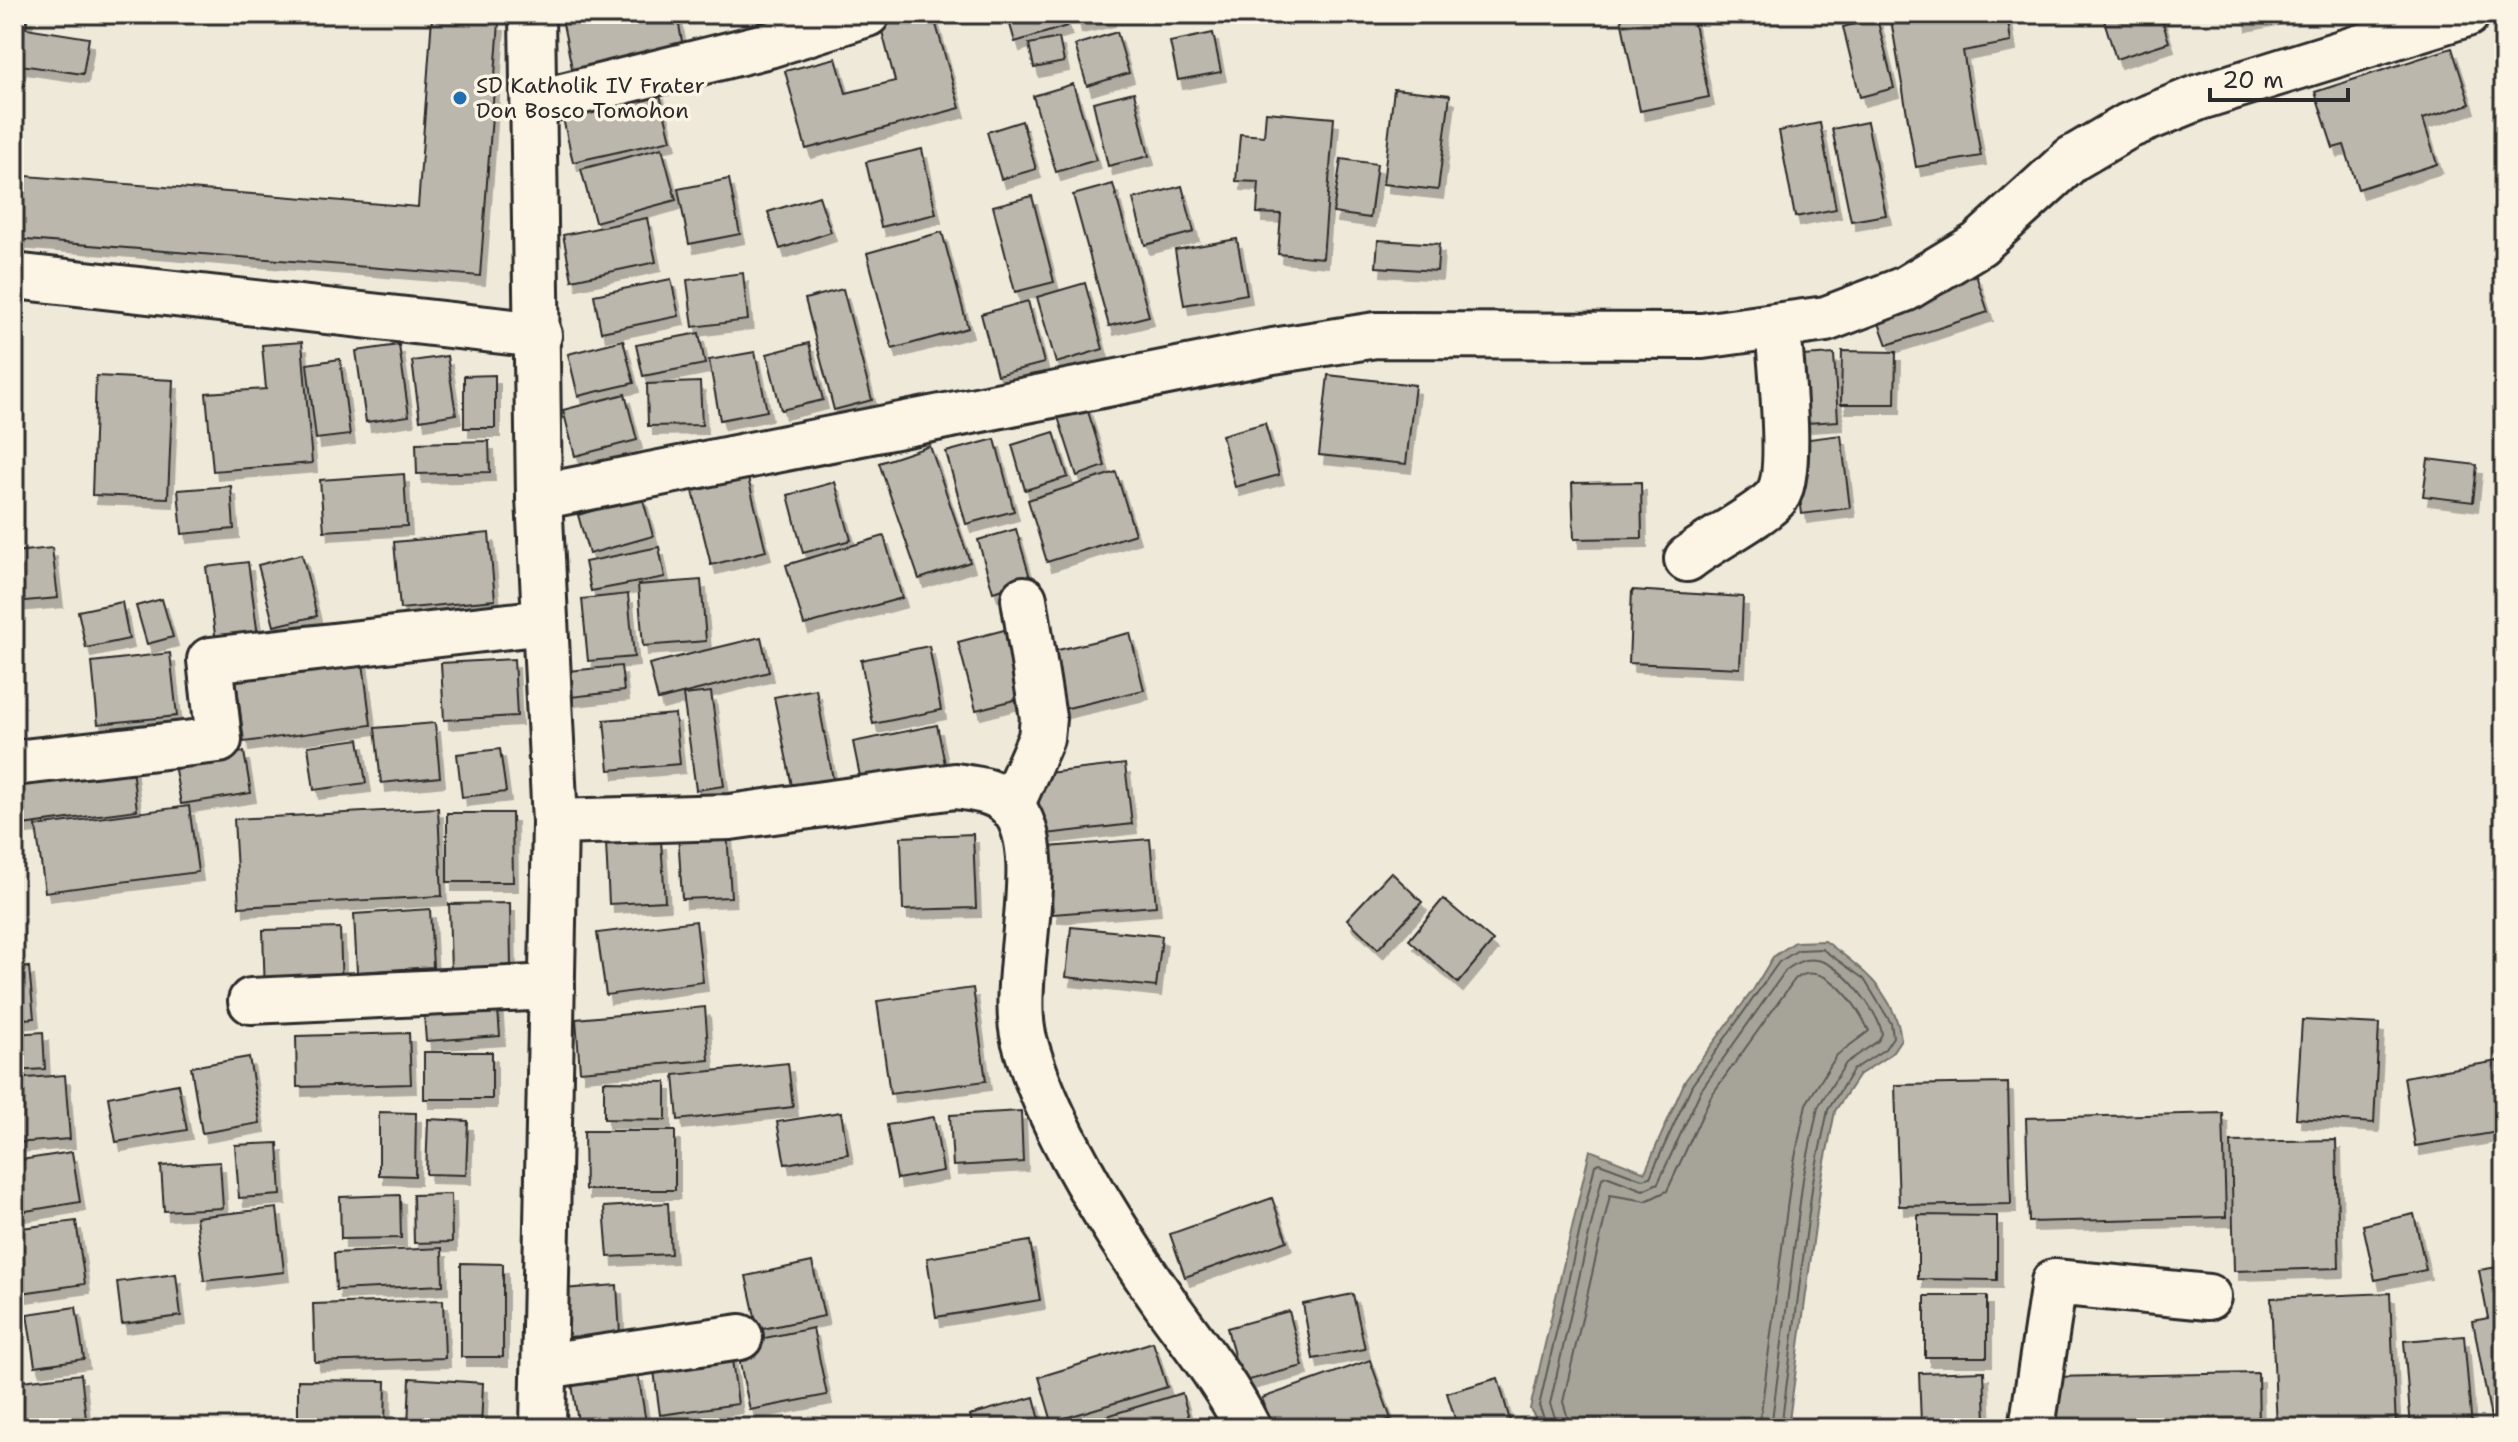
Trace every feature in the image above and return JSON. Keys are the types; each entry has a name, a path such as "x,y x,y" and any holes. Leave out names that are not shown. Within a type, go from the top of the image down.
{"street":[{"path":"532,14 539,497 555,822 543,1428"},
{"path":"534,103 769,45 867,14"},
{"path":"539,497 1257,354 1376,335 1702,336 1826,319 1905,289 1979,244 2072,159 2128,126 2197,98 2467,14"},
{"path":"14,276 539,335"},
{"path":"1687,559 1709,541 1766,507 1778,494 1785,454 1778,326"},
{"path":"1011,806 1041,738 1043,718 1024,599"},
{"path":"14,763 219,740 210,660 545,622"},
{"path":"555,822 730,817 955,786 988,791 1011,806 1023,827 1030,857 1019,993 1023,1036 1037,1078 1123,1242 1232,1396 1248,1428"},
{"path":"251,1001 552,987"},
{"path":"2032,1428 2054,1282 2208,1297"},
{"path":"545,1366 740,1337"}],"water":[{"path":"1825,941 1874,982 1892,1008 1901,1039 1891,1054 1859,1075 1835,1111 1821,1182 1788,1428 1542,1428 1530,1409 1590,1150 1645,1172 1685,1081 1753,990 1773,957 1795,942"}],"building":[{"path":"14,14 28,14 26,28 89,38 83,74 21,65 19,73 14,72"},
{"path":"561,14 677,14 685,58 574,78"},
{"path":"900,14 933,14 960,108 806,149 785,71 836,58 846,93 895,81 879,20"},
{"path":"1007,14 1063,14 1067,26 1015,42"},
{"path":"1075,14 1110,14 1110,17 1077,24"},
{"path":"1620,14 1692,14 1709,97 1640,111"},
{"path":"1890,14 2007,14 2011,42 1963,51 1981,156 1916,167"},
{"path":"2102,14 2160,14 2169,42 2116,59"},
{"path":"2241,14 2282,14 2242,22"},
{"name":"SD Katholik IV Frater Don Bosco Tomohon","path":"432,17 499,22 480,276 14,239 14,175 418,207"},
{"path":"1877,18 1894,88 1860,97 1843,27"},
{"path":"1117,32 1129,73 1087,86 1075,45"},
{"path":"1213,33 1221,72 1178,80 1170,42"},
{"path":"1059,38 1064,62 1034,68 1029,44"},
{"path":"2452,48 2470,104 2423,119 2437,164 2358,189 2344,145 2333,148 2315,92"},
{"path":"1073,84 1096,160 1056,172 1033,96"},
{"path":"1394,89 1450,95 1438,190 1383,184"},
{"path":"659,91 671,140 573,162 562,114"},
{"path":"1134,92 1149,156 1108,166 1093,102"},
{"path":"1266,112 1334,118 1323,258 1278,254 1281,214 1257,213 1259,182 1236,181 1240,134 1264,136"},
{"path":"1022,121 1036,169 1001,179 987,132"},
{"path":"1867,122 1886,215 1851,221 1832,129"},
{"path":"1820,123 1836,209 1795,217 1779,131"},
{"path":"662,148 676,200 595,222 581,169"},
{"path":"922,149 936,214 881,227 866,162"},
{"path":"1341,159 1377,164 1370,218 1333,213"},
{"path":"729,179 740,234 689,244 678,189"},
{"path":"1113,184 1149,316 1109,326 1073,195"},
{"path":"1182,186 1194,232 1145,245 1133,199"},
{"path":"819,196 831,232 780,249 768,212"},
{"path":"1032,196 1054,282 1015,292 993,206"},
{"path":"647,218 656,262 572,280 563,235"},
{"path":"942,232 968,328 892,349 867,253"},
{"path":"1237,239 1247,294 1184,305 1175,250"},
{"path":"1378,240 1439,244 1437,271 1376,267"},
{"path":"743,273 748,320 693,327 687,280"},
{"path":"1976,275 1988,312 1887,345 1874,309"},
{"path":"671,279 679,316 601,332 594,295"},
{"path":"1085,283 1103,349 1056,363 1037,297"},
{"path":"843,289 872,400 834,410 805,299"},
{"path":"1028,301 1044,363 997,375 981,314"},
{"path":"699,333 705,364 643,376 636,345"},
{"path":"623,340 634,383 578,396 568,354"},
{"path":"302,342 312,463 213,471 206,393 266,389 262,345"},
{"path":"809,343 823,400 781,410 767,354"},
{"path":"399,345 409,416 366,422 356,351"},
{"path":"1842,351 1896,352 1895,404 1841,404"},
{"path":"755,352 767,411 720,420 709,360"},
{"path":"1834,354 1838,421 1790,424 1786,357"},
{"path":"447,356 456,414 420,420 412,361"},
{"path":"340,359 350,435 316,439 307,364"},
{"path":"495,375 495,428 464,428 464,376"},
{"path":"1328,375 1415,385 1406,464 1319,455"},
{"path":"96,376 173,380 168,498 92,495"},
{"path":"700,382 702,425 648,426 647,384"},
{"path":"625,394 637,440 575,456 563,410"},
{"path":"1086,405 1105,466 1077,476 1057,414"},
{"path":"1265,423 1279,475 1235,487 1222,435"},
{"path":"1054,432 1068,477 1025,490 1012,445"},
{"path":"1841,435 1850,508 1802,514 1793,441"},
{"path":"995,439 1014,511 966,524 946,452"},
{"path":"489,441 490,472 417,474 416,443"},
{"path":"930,446 970,562 919,579 879,463"},
{"path":"2428,459 2477,465 2473,502 2423,496"},
{"path":"1116,472 1135,534 1047,562 1028,500"},
{"path":"404,474 407,526 324,531 320,480"},
{"path":"748,478 766,551 711,565 693,491"},
{"path":"835,482 851,540 803,553 788,495"},
{"path":"1641,482 1642,538 1574,539 1572,483"},
{"path":"231,486 234,529 182,534 178,490"},
{"path":"642,496 653,536 589,554 578,515"},
{"path":"1016,529 1031,581 993,592 978,540"},
{"path":"489,533 495,600 400,609 394,542"},
{"path":"884,536 902,598 804,625 786,565"},
{"path":"659,547 665,577 591,591 585,562"},
{"path":"52,548 58,598 14,602 14,552"},
{"path":"302,554 317,616 274,626 258,565"},
{"path":"248,562 258,636 216,642 206,567"},
{"path":"701,580 706,641 643,646 638,585"},
{"path":"1632,590 1743,597 1740,668 1629,663"},
{"path":"628,594 634,657 588,661 582,599"},
{"path":"162,599 173,637 147,644 136,606"},
{"path":"122,602 129,639 86,648 78,611"},
{"path":"1008,629 1026,697 976,710 958,642"},
{"path":"1130,633 1144,690 1055,711 1041,654"},
{"path":"761,637 769,672 658,700 649,664"},
{"path":"929,646 941,710 873,724 861,660"},
{"path":"170,653 177,716 98,724 92,662"},
{"path":"362,655 371,725 244,742 235,671"},
{"path":"514,659 517,716 444,720 441,663"},
{"path":"621,666 624,691 571,697 568,671"},
{"path":"816,689 833,779 792,786 774,697"},
{"path":"711,692 724,786 696,790 683,695"},
{"path":"675,714 680,764 609,770 604,720"},
{"path":"435,723 440,777 381,783 375,728"},
{"path":"937,725 945,764 861,781 853,742"},
{"path":"359,739 366,783 314,790 308,746"},
{"path":"500,749 506,792 462,797 457,754"},
{"path":"244,752 251,793 181,804 174,764"},
{"path":"131,760 137,810 14,826 14,775"},
{"path":"1125,764 1132,824 1038,835 1031,775"},
{"path":"189,806 198,872 45,892 36,826"},
{"path":"438,808 442,896 239,907 234,819"},
{"path":"447,813 512,813 513,882 447,882"},
{"path":"727,830 731,897 682,899 678,832"},
{"path":"973,834 976,908 903,910 901,837"},
{"path":"1150,839 1156,906 1053,914 1048,847"},
{"path":"661,840 665,901 609,904 606,843"},
{"path":"1391,872 1422,902 1378,949 1347,919"},
{"path":"1443,899 1493,941 1458,983 1409,940"},
{"path":"510,903 511,970 451,972 449,904"},
{"path":"430,909 433,967 357,972 354,914"},
{"path":"696,921 703,982 606,995 597,933"},
{"path":"1071,927 1162,936 1156,987 1066,977"},
{"path":"340,928 342,992 265,995 263,930"},
{"path":"29,967 34,1018 14,1020 14,969"},
{"path":"973,988 986,1081 890,1094 877,1001"},
{"path":"497,996 500,1036 426,1041 423,1002"},
{"path":"705,1007 709,1060 580,1071 576,1019"},
{"path":"2302,1020 2379,1024 2374,1123 2296,1118"},
{"path":"43,1032 45,1069 14,1071 14,1034"},
{"path":"409,1033 411,1084 297,1087 296,1036"},
{"path":"424,1052 492,1052 492,1099 424,1099"},
{"path":"249,1057 260,1123 202,1133 191,1067"},
{"path":"2504,1060 2504,1131 2415,1146 2404,1077"},
{"path":"788,1063 793,1107 678,1120 674,1075"},
{"path":"65,1075 70,1139 14,1143 14,1079"},
{"path":"604,1081 666,1082 666,1120 604,1119"},
{"path":"2008,1083 2011,1204 1899,1206 1895,1085"},
{"path":"178,1084 187,1130 116,1142 108,1097"},
{"path":"1021,1111 1023,1162 953,1166 950,1115"},
{"path":"379,1112 416,1113 415,1176 379,1175"},
{"path":"841,1112 848,1154 785,1164 777,1122"},
{"path":"2223,1113 2226,1217 2029,1222 2026,1118"},
{"path":"934,1117 943,1171 897,1179 887,1125"},
{"path":"428,1119 468,1121 466,1175 426,1174"},
{"path":"584,1131 675,1131 675,1190 585,1190"},
{"path":"2336,1140 2339,1268 2234,1271 2231,1142"},
{"path":"278,1143 281,1195 239,1198 235,1145"},
{"path":"72,1152 80,1202 14,1213 14,1161"},
{"path":"220,1162 223,1208 164,1211 161,1166"},
{"path":"451,1194 452,1242 414,1243 413,1195"},
{"path":"400,1195 401,1238 341,1239 340,1197"},
{"path":"1272,1198 1287,1241 1185,1277 1170,1234"},
{"path":"668,1203 671,1254 608,1257 604,1207"},
{"path":"277,1208 284,1272 204,1281 196,1217"},
{"path":"2414,1214 2426,1270 2375,1280 2363,1225"},
{"path":"1918,1215 1997,1216 1997,1280 1918,1279"},
{"path":"76,1221 85,1284 14,1294 14,1229"},
{"path":"1030,1241 1040,1300 936,1317 927,1258"},
{"path":"442,1248 443,1285 336,1290 334,1253"},
{"path":"812,1262 824,1316 758,1330 746,1276"},
{"path":"461,1263 503,1264 503,1357 461,1357"},
{"path":"2504,1266 2504,1422 2492,1424 2473,1321 2488,1318 2479,1270"},
{"path":"176,1274 181,1316 122,1324 117,1282"},
{"path":"617,1285 620,1334 565,1337 562,1289"},
{"path":"2390,1293 2396,1428 2277,1428 2271,1298"},
{"path":"1353,1294 1365,1349 1313,1359 1303,1304"},
{"path":"1925,1296 1987,1296 1987,1357 1925,1357"},
{"path":"443,1300 445,1358 315,1362 313,1304"},
{"path":"76,1307 84,1359 35,1366 27,1314"},
{"path":"1289,1311 1303,1366 1241,1382 1227,1328"},
{"path":"813,1328 827,1395 750,1410 736,1344"},
{"path":"2464,1336 2472,1428 2411,1428 2404,1341"},
{"path":"1153,1342 1167,1387 1052,1422 1039,1377"},
{"path":"730,1345 738,1404 660,1415 652,1356"},
{"path":"1370,1360 1391,1419 1366,1428 1273,1428 1262,1398"},
{"path":"1984,1371 1986,1421 1921,1423 1919,1373"},
{"path":"638,1373 646,1422 579,1428 572,1384"},
{"path":"2258,1373 2259,1428 2051,1428 2050,1377"},
{"path":"81,1374 87,1428 14,1428 14,1382"},
{"path":"410,1378 483,1383 481,1428 408,1428"},
{"path":"1498,1378 1512,1428 1458,1428 1447,1393"},
{"path":"298,1380 386,1381 385,1428 298,1428"},
{"path":"1182,1393 1192,1428 1068,1428"},
{"path":"1034,1397 1042,1428 973,1428 970,1415"}],"place":[{"name":"SD Katholik IV Frater Don Bosco Tomohon","path":"460,98"}]}
